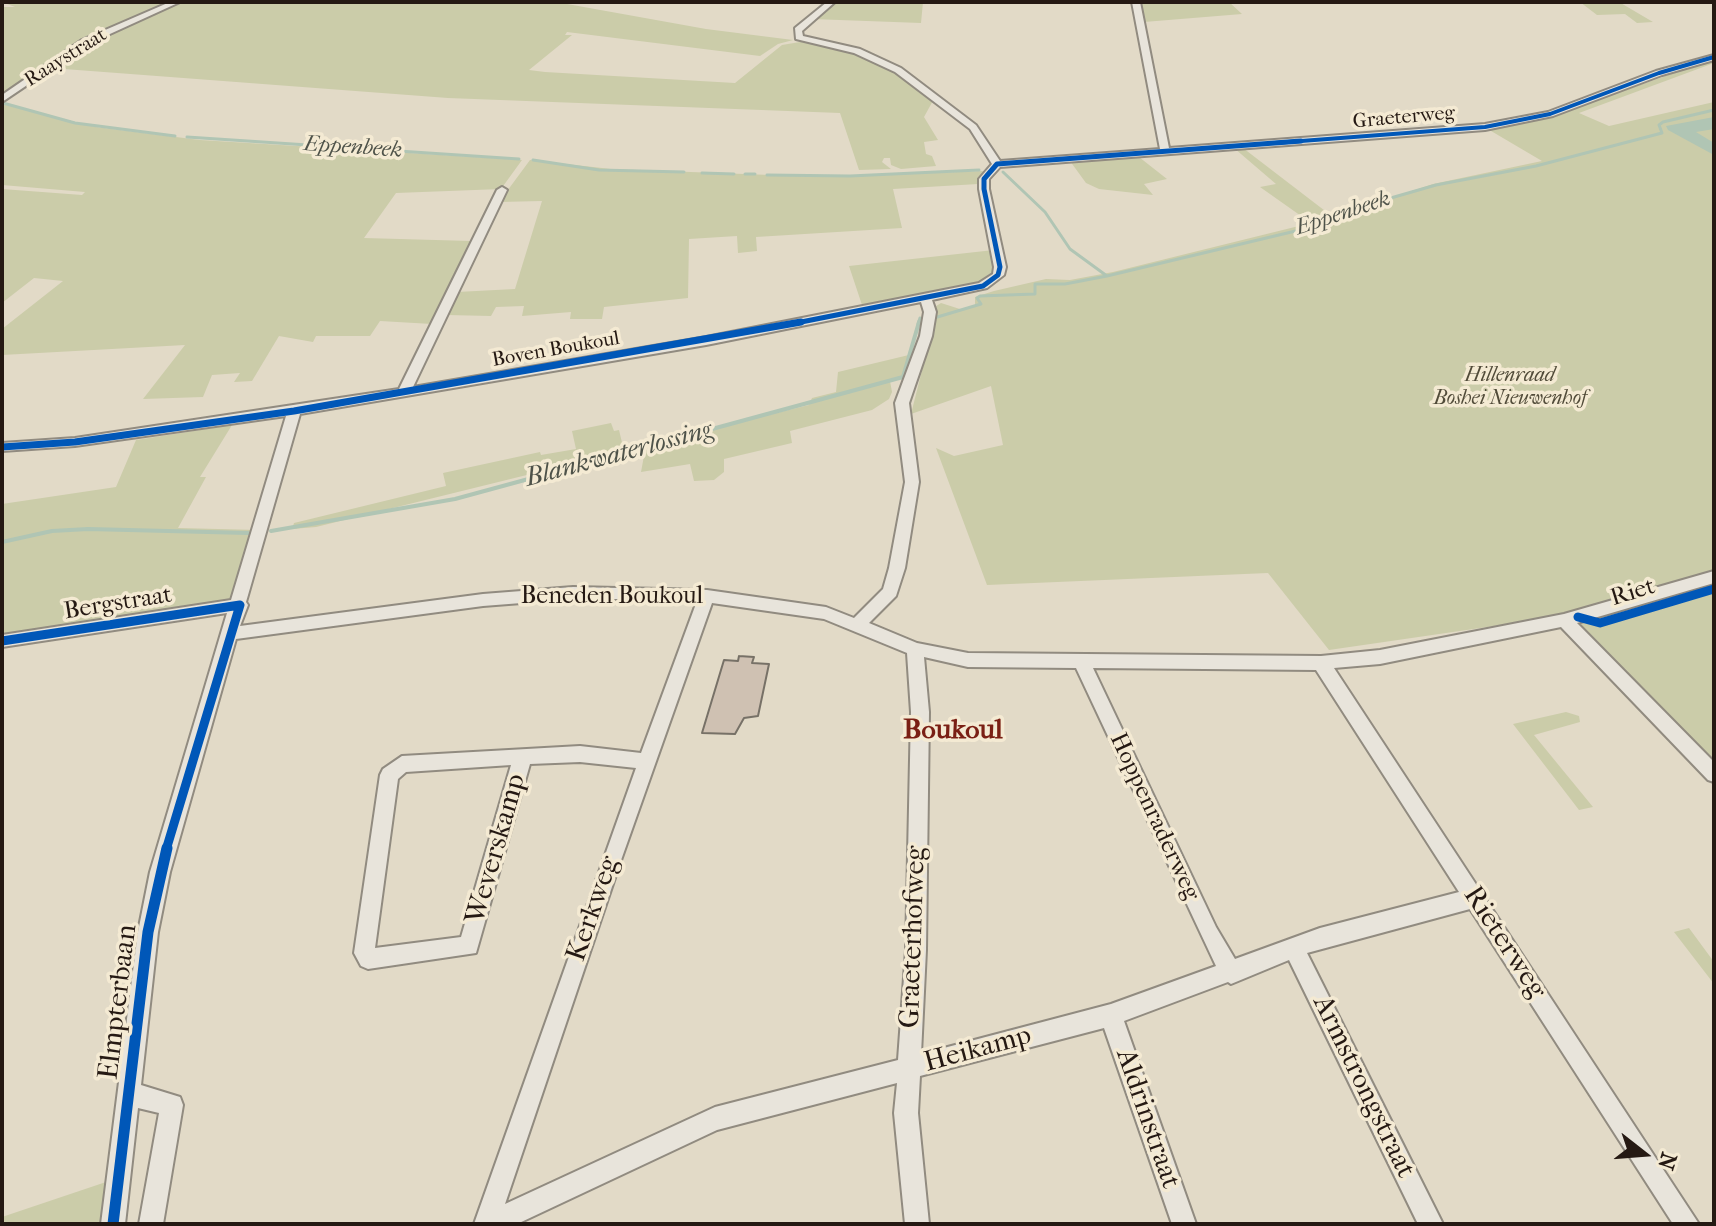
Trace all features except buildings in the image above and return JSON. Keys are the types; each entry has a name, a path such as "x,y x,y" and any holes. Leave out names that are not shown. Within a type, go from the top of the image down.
{"street":[{"name":"Raaystraat","path":"2,99 85,42 176,2"},
{"path":"831,2 798,30 799,37 857,51 898,70 973,127 994,166"},
{"path":"1136,2 1165,152"},
{"name":"Graeterweg","path":"994,166 1485,127 1550,114 1659,73 1714,57"},
{"name":"Boven Boukoul","path":"2,447 75,442 294,411 706,341 983,286 998,275 999,252 984,189 994,166"},
{"path":"404,392 502,190"},
{"path":"858,624 890,592 897,568 912,482 902,403 926,336 930,312 926,299"},
{"name":"Elmpterbaan","path":"113,1224 148,932 160,872 232,633 294,411"},
{"name":"Riet","path":"1321,663 1380,657 1564,620 1714,577"},
{"name":"Beneden Boukoul","path":"232,633 528,596 630,593 707,596 826,613 915,649 968,660 1321,663"},
{"name":"Kerkweg","path":"488,1224 707,596"},
{"name":"Bergstraat","path":"2,641 240,605"},
{"path":"1564,620 1714,774"},
{"name":"Graeterhofweg","path":"915,649 920,712 916,950 906,1069 906,1113 917,1224"},
{"name":"Hoppenraderweg","path":"1081,660 1209,934 1231,973"},
{"name":"Rieterweg","path":"1321,663 1687,1224"},
{"name":"Weverskamp","path":"523,756 469,946 368,959 364,953 389,775 402,764 523,756 580,754 647,761"},
{"name":"Heikamp","path":"488,1224 715,1119 1111,1015 1295,950 1320,938 1475,898"},
{"name":"Armstrongstraat","path":"1295,950 1431,1224"},
{"name":"Aldrinstraat","path":"1111,1015 1184,1224"},
{"name":"Elmpterbaan","path":"130,1094 172,1105 151,1224"}],"green space":[{"path":"2,2 172,2 104,31 2,95 2,7 15,7"},
{"path":"181,2 556,2 706,29 793,40 778,44 760,56 567,32 565,35 572,35 529,70 545,72 735,83 782,45 806,41 848,50 893,69 935,97 924,117 938,140 924,142 926,154 932,156 936,166 901,169 891,165 890,158 884,158 882,162 891,169 859,170 840,113 448,98 51,68 88,43"},
{"path":"834,2 923,2 921,23 812,19"},
{"path":"1139,2 1229,2 1242,14 1144,22"},
{"path":"1580,2 1619,2 1653,22 1637,23 1625,14 1597,15"},
{"name":"Hillenraad Boshei Nieuwenhof","path":"1714,59 1714,63 1579,113 1609,126 1714,102 1714,767 1563,616 1329,650 1268,573 987,585 936,448 954,456 1003,445 991,386 911,414 932,331 933,308 941,303 963,310 975,306 975,297 994,291 1046,279 1070,280 1113,272 1311,223 1260,187 1276,184 1234,148 1243,148 1333,217 1433,184 1542,161 1486,128 1563,112"},
{"path":"2,104 96,127 200,140 522,160 501,189 396,193 364,238 471,241 432,324 380,321 370,336 316,336 313,342 279,336 252,381 234,382 240,373 212,375 203,397 143,399 185,345 2,355 2,329 63,281 34,278 2,303 2,189 82,195 85,192 2,185"},
{"path":"1139,157 1167,179 1144,184 1153,195 1099,189 1086,183 1070,161"},
{"path":"530,160 611,169 824,177 983,171 978,184 893,189 902,228 756,237 757,251 738,253 737,236 689,239 688,298 604,307 602,319 570,319 571,312 522,316 524,306 496,307 491,316 447,315 457,292 515,289 542,201 499,202"},
{"path":"994,250 994,273 981,284 863,308 849,266"},
{"path":"913,354 906,376 890,381 892,392 889,399 872,410 790,431 792,443 724,459 724,472 714,480 694,481 690,464 641,472 646,445 809,405 812,398 836,392 838,372"},
{"path":"611,423 614,431 619,430 624,451 316,527 292,529 294,523 446,486 443,473 540,452 541,455 576,449 572,431"},
{"path":"232,425 200,477 206,477 178,528 258,530 236,593 229,602 2,635 2,504 116,487 136,440"},
{"path":"1566,712 1579,716 1580,722 1534,735 1593,807 1579,810 1513,724"},
{"path":"1689,928 1714,962 1714,984 1674,932"},
{"path":"106,1182 101,1224 2,1224 2,1217"}],"shaded area":[{"path":"1714,117 1714,129 1696,132 1714,143 1714,155 1666,126"}],"waterway":[{"name":"Eppenbeek","path":"3,103 75,123 175,136"},
{"name":"Eppenbeek","path":"1107,276 1325,224 1356,208 1436,185 1536,166 1662,133 1659,125 1663,122 1714,110"},
{"name":"Eppenbeek","path":"187,137 519,159"},
{"name":"Eppenbeek","path":"533,160 599,170 684,172"},
{"name":"Eppenbeek","path":"767,175 850,176 979,170"},
{"name":"Eppenbeek","path":"1003,172 1045,212 1070,249 1107,276"},
{"name":"Eppenbeek","path":"702,173 734,174"},
{"name":"Eppenbeek","path":"745,174 755,174"},
{"name":"Blankwaterlossing","path":"934,318 981,304 977,298 980,296 1035,294 1035,284 1065,284 1107,276"},
{"name":"Blankwaterlossing","path":"918,324 920,318"},
{"name":"Blankwaterlossing","path":"271,531 455,499 903,377 919,322"},
{"name":"Blankwaterlossing","path":"2,542 52,531 88,529 248,533"}],"cycle path":[{"path":"2,447 75,442 294,411 706,341 983,286 998,275 1000,267 984,189 984,179 997,164 1485,127 1550,114 1659,73 1714,57"},
{"path":"1578,617 1600,623 1714,589"},
{"path":"2,641 240,605 160,872 148,932 113,1224"}],"district":[{"name":"Boukoul","path":"953,731"}]}
